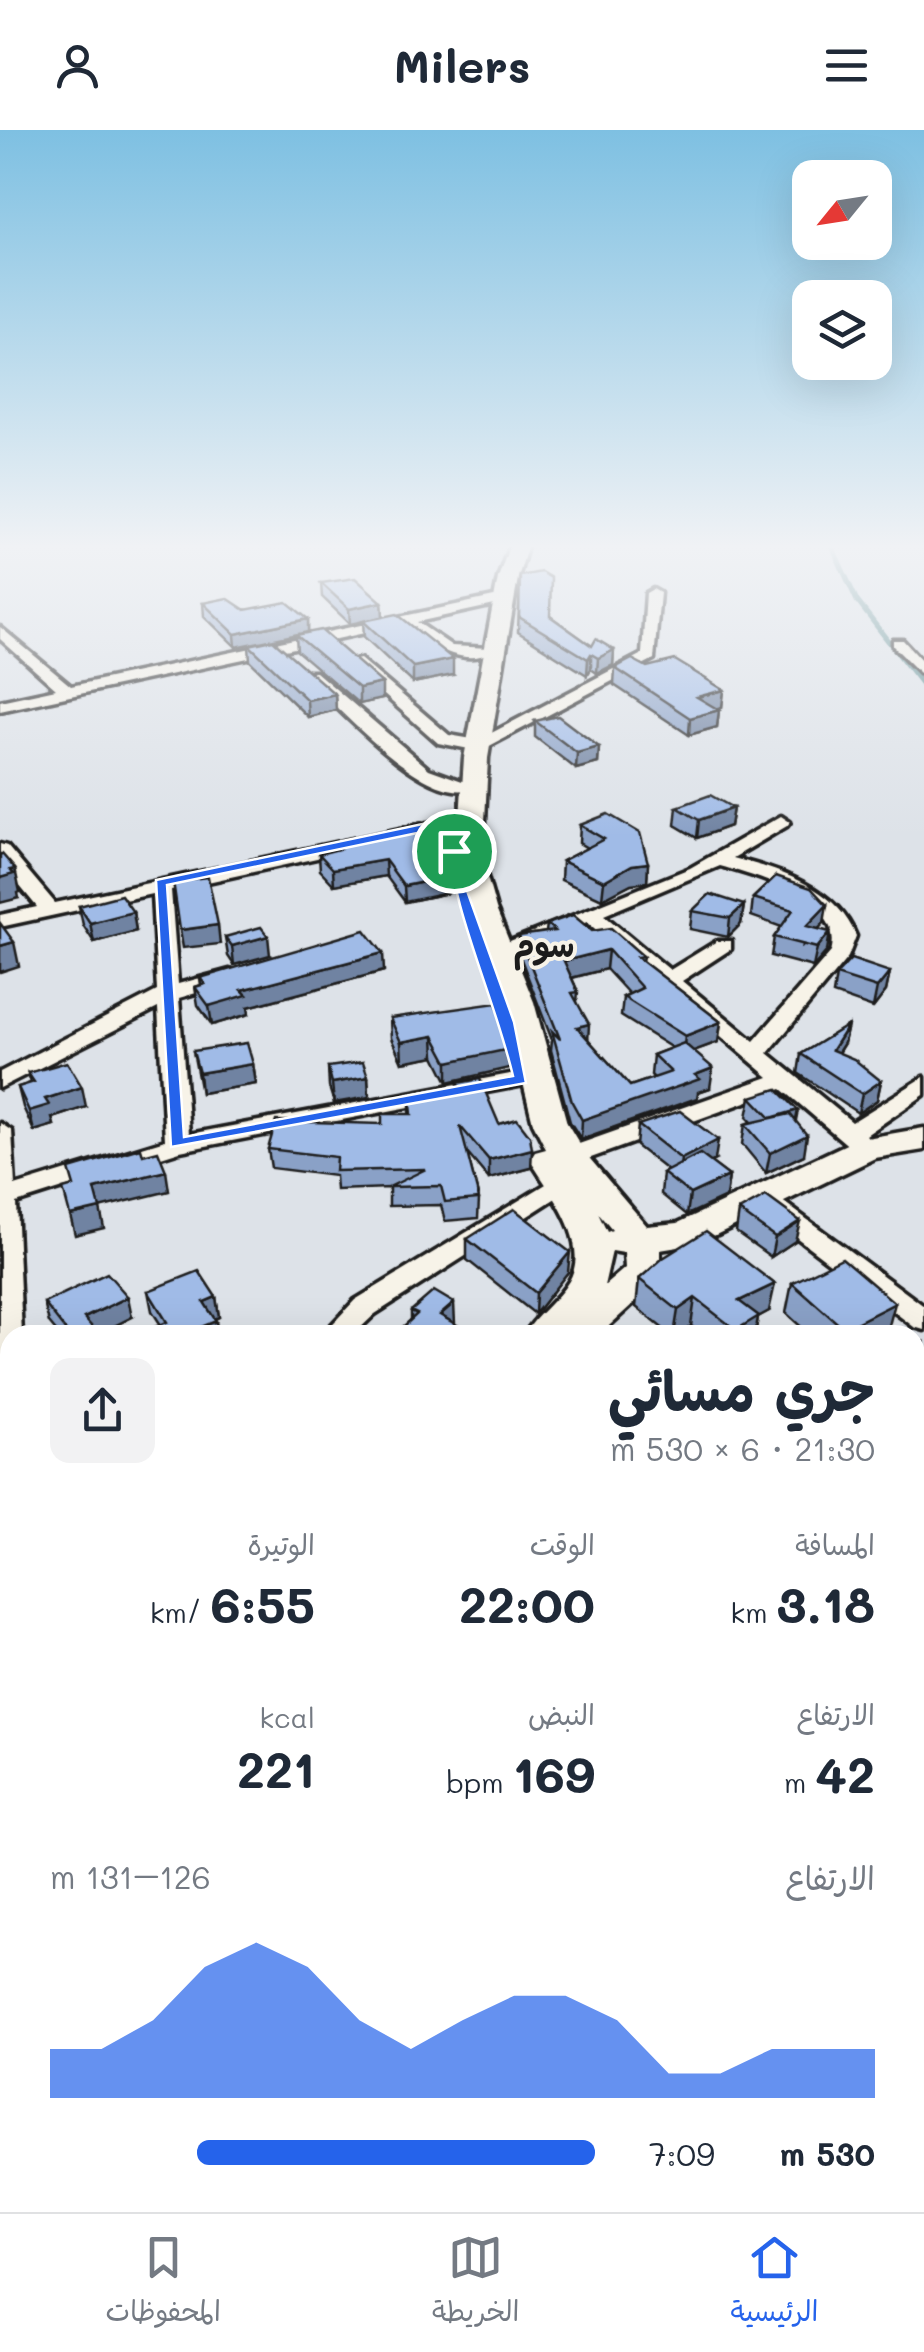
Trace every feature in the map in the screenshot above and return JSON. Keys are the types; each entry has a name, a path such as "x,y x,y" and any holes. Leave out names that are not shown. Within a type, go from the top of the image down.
{"main road":[{"path":"486,641 473,746 459,786 460,888 507,1022 533,1134 564,1170 638,1238 646,1254 644,1272 585,1325"},
{"path":"495,641 460,821 472,877 532,1046 564,1170 594,1246 595,1261 586,1285 552,1325"},
{"path":"594,1246 684,1235 859,1141 924,1139"}],"street":[{"path":"11,641 66,690"},
{"path":"0,706 300,641"},
{"path":"331,641 444,739 473,746 649,656 650,641"},
{"path":"436,641 449,650 484,650"},
{"path":"898,643 924,672"},
{"path":"277,646 423,773 459,786"},
{"path":"0,922 161,883 460,821"},
{"path":"500,949 717,860 780,822"},
{"path":"0,850 50,910"},
{"path":"717,860 785,881 823,905 848,932 841,953 754,1055"},
{"path":"161,883 176,1144"},
{"path":"591,914 859,1141 924,1084"},
{"path":"671,980 724,944"},
{"path":"0,1080 168,994 252,970"},
{"path":"6,1197 176,1144 521,1079"},
{"path":"346,1325 365,1307 564,1170 784,1080"},
{"path":"0,1131 6,1197 9,1325"},
{"path":"759,1196 924,1320"}],"building":[{"path":"274,641 335,694 307,700 249,645"},
{"path":"303,641 334,641 382,683 359,688"},
{"path":"385,641 431,641 453,659 413,667"},
{"path":"559,641 585,641 592,646 600,641 614,650 598,658 591,654 588,659"},
{"path":"632,659 647,667 675,660 724,690 697,697 719,710 690,718 615,668"},
{"path":"558,716 599,747 577,753 535,721"},
{"path":"710,795 733,808 699,820 677,807"},
{"path":"608,814 640,833 648,863 632,865 604,881 562,861 604,839 580,825"},
{"path":"398,830 433,830 445,846 432,849 448,877 404,886 385,860 333,869 319,854 339,849 333,844"},
{"path":"0,854 15,869 10,870 14,874 0,878"},
{"path":"776,876 811,888 827,905 807,926 830,932 817,948 774,937 793,910 753,898"},
{"path":"208,877 218,925 180,930 173,881"},
{"path":"710,894 744,905 730,918 692,911"},
{"path":"121,895 133,912 90,923 79,906"},
{"path":"573,915 592,931 611,928 643,956 637,957 721,1022 685,1036 623,997 642,988 608,950 564,961 578,992 572,993 589,1024 577,1027 630,1086 671,1072 653,1055 684,1043 713,1068 695,1075 700,1079 582,1120 572,1102 552,1031 560,1039 519,936 555,931 547,924"},
{"path":"0,923 14,942 0,946"},
{"path":"261,927 268,936 232,946 225,937"},
{"path":"365,930 383,953 242,990 247,995 209,1006 195,987 205,984 200,978"},
{"path":"851,959 890,972 877,988 836,975"},
{"path":"496,1003 512,1041 510,1049 448,1062 434,1036 401,1042 390,1018"},
{"path":"848,1025 832,1050 854,1059 881,1081 862,1094 801,1054"},
{"path":"247,1043 253,1064 199,1073 193,1051"},
{"path":"67,1062 82,1087 45,1099 49,1105 29,1111 18,1087 34,1082 28,1073"},
{"path":"363,1062 368,1077 332,1083 328,1067"},
{"path":"480,1079 499,1124 517,1119 530,1136 532,1149 489,1160 460,1126 479,1199 445,1202 441,1186 389,1187 426,1169 335,1171 336,1157 268,1149 276,1121 382,1124 382,1114 412,1114 410,1096 464,1093 458,1083"},
{"path":"777,1089 798,1110 771,1118 751,1097"},
{"path":"680,1111 718,1140 681,1159 638,1125"},
{"path":"790,1114 807,1135 770,1153 745,1124"},
{"path":"141,1148 143,1155 158,1151 166,1171 95,1189 100,1208 70,1215 63,1189 74,1186 69,1169"},
{"path":"700,1154 729,1176 690,1194 663,1173"},
{"path":"766,1196 800,1221 775,1237 739,1211"},
{"path":"514,1209 570,1252 536,1293 467,1239"},
{"path":"706,1231 775,1284 739,1301 759,1316 744,1325 730,1325 695,1298 678,1310 639,1279 663,1258"},
{"path":"842,1258 895,1303 852,1325 839,1325 792,1283"},
{"path":"199,1271 216,1297 204,1302 216,1321 206,1325 160,1325 167,1322 148,1291"},
{"path":"107,1273 128,1297 84,1318 90,1325 61,1325 44,1303"},
{"path":"434,1291 454,1303 440,1315 457,1325 405,1325 417,1314 411,1311"}],"waterway":[{"path":"888,641 924,687"}],"district":[{"name":"سوم","path":"544,944"}],"route":[{"path":"451,822 454,851 460,888 507,1022 521,1079 176,1144 161,883 451,822"}]}
